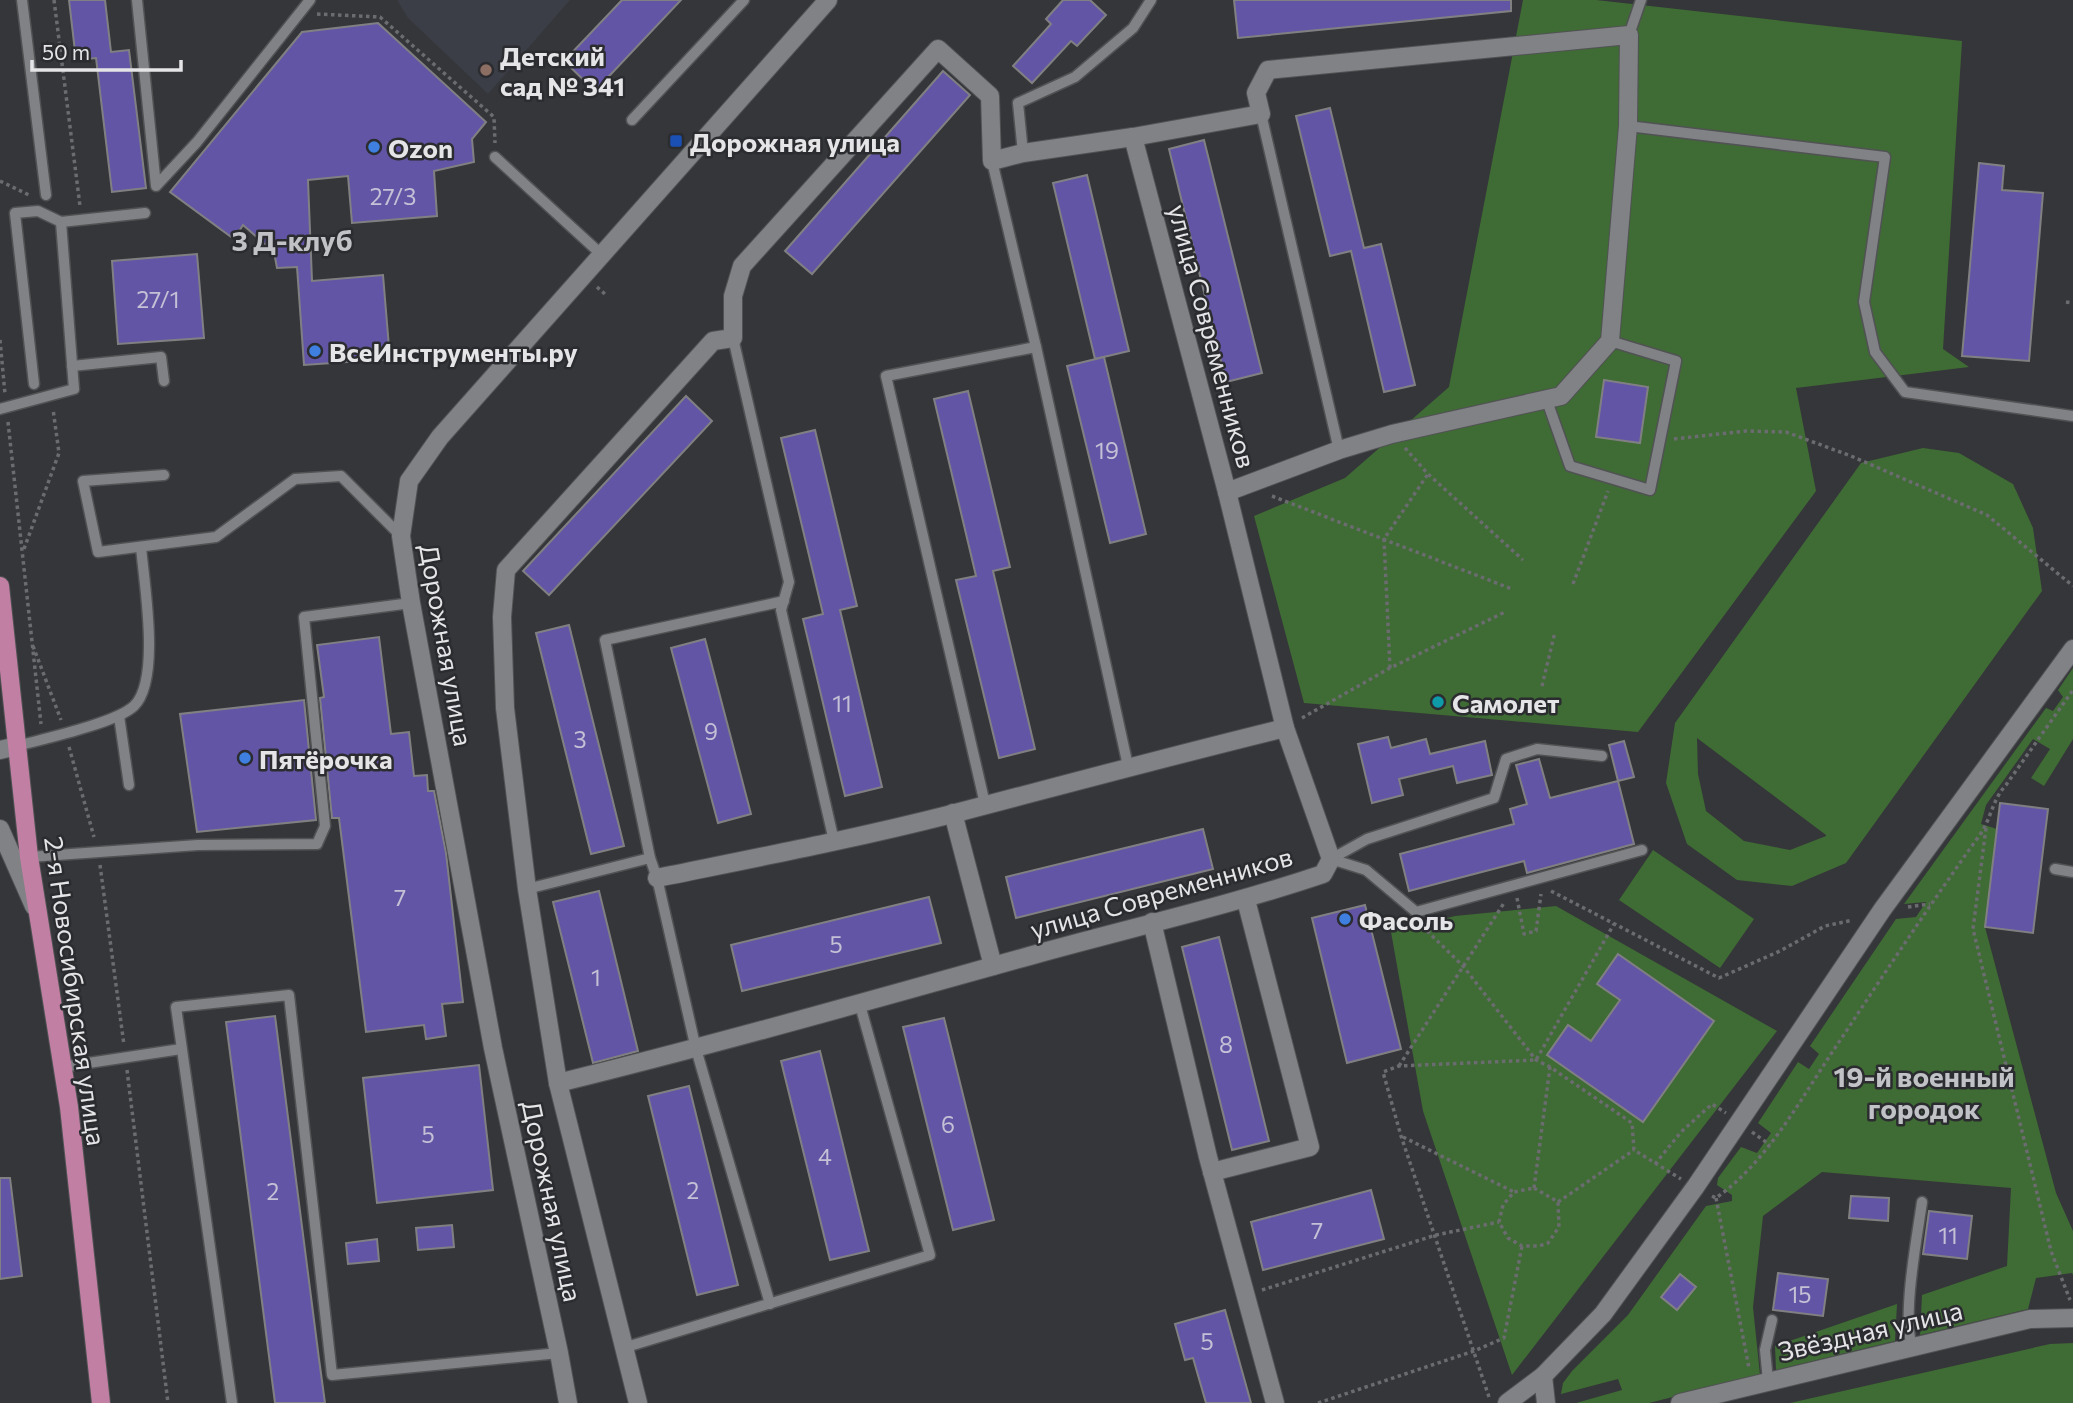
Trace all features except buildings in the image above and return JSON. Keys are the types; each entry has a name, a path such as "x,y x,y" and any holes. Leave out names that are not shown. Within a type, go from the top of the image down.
{"main road":[{"name":"2-я Новосибирская улица","path":"0,586 8,748 29,857 69,1107 101,1403"}],"street":[{"name":"Дорожная улица","path":"568,1403 493,1048 411,603 401,536 409,481 440,437 828,0"},
{"path":"638,1403 558,1083 527,888 505,708 502,617 506,570 713,341 733,338 733,296 743,265 937,49 989,96 992,161 1023,152 1133,137 1261,114 1256,93 1268,70 1629,35 1628,126 1610,341 1561,396 1392,433 1236,488"},
{"name":"улица Современников","path":"558,1083 696,1049 1152,922 1245,900 1323,874 1331,859 1285,728 1236,488 1133,137"},
{"path":"1507,1403 1543,1376 1603,1314 1696,1186 1882,910 2073,649"},
{"path":"657,878 953,813 1128,766 1285,728"},
{"path":"953,813 993,966"},
{"path":"0,829 36,910"},
{"path":"1212,1172 1310,1147 1245,900"},
{"path":"1152,922 1212,1172 1275,1403"},
{"name":"Звёздная улица","path":"1680,1403 2030,1319 2073,1318"},
{"path":"1543,1376 1546,1403"}],"lane":[{"path":"22,0 46,195"},
{"path":"137,0 156,186 197,142 310,0"},
{"path":"632,120 744,0"},
{"path":"1023,152 1018,103 1074,78 1133,28 1151,0"},
{"path":"1629,35 1641,0"},
{"path":"1261,114 1339,450"},
{"path":"1628,126 1885,157 1864,302 1875,352 1905,392 2073,416"},
{"path":"495,157 602,255"},
{"path":"992,161 1036,347 1128,766"},
{"path":"34,384 15,213 38,211 61,222 145,213"},
{"path":"3,409 74,389 61,222"},
{"path":"733,338 789,582 781,610 834,841"},
{"path":"1546,398 1570,466 1650,490 1676,361 1610,341"},
{"path":"985,804 886,376 1036,347"},
{"path":"72,366 162,357 164,381"},
{"path":"164,475 83,481 99,552 216,537 295,479 341,477 401,536"},
{"path":"8,748 119,716 135,705 146,684 149,653 141,547"},
{"path":"770,1304 696,1049 657,878 650,858 605,640 784,601"},
{"path":"29,857 198,845 317,844 325,826 304,617 411,603"},
{"path":"119,716 129,785"},
{"path":"1331,859 1367,839 1494,798 1506,759 1537,749 1602,755"},
{"path":"1331,859 1366,870 1416,912 1642,850"},
{"path":"527,888 650,858"},
{"path":"2055,869 2073,872"},
{"path":"232,1403 176,1007 289,995 332,1375 559,1353"},
{"path":"623,1348 930,1255 860,1004"},
{"path":"62,1067 181,1049"},
{"path":"1912,1347 1908,1335 1910,1300 1922,1202"},
{"path":"1760,1382 1772,1320"}],"path":[{"path":"54,0 80,206 68,208"},
{"path":"299,13 380,17 494,117"},
{"path":"0,181 34,198"},
{"path":"2066,302 2073,303"},
{"path":"0,340 3,409 23,552 43,739"},
{"path":"23,552 59,453 52,397"},
{"path":"1660,440 1746,431 1786,432 1851,456 1987,515 2073,586"},
{"path":"1392,433 1428,474 1523,560"},
{"path":"1390,668 1384,540 1428,474"},
{"path":"1573,584 1612,480"},
{"path":"1236,488 1512,589"},
{"path":"1285,728 1390,668 1505,612"},
{"path":"1542,686 1555,632"},
{"path":"33,646 65,732 98,853 168,1403"},
{"path":"2073,690 1998,794 1987,826 1973,929 2051,1251 2073,1309"},
{"path":"1716,1198 1734,1185 1770,1145 1930,904 1987,826"},
{"path":"1515,885 1524,934 1536,931 1542,886 1719,978 1780,951 1825,926 1882,910 1930,904"},
{"path":"1399,1066 1515,885"},
{"path":"1416,912 1416,921 1464,966 1536,1060 1632,1123 1634,1150"},
{"path":"1536,1060 1614,924"},
{"path":"1489,1397 1401,1136 1383,1072 1399,1066 1536,1060"},
{"path":"1534,1188 1550,1067"},
{"path":"1655,1164 1681,1132 1712,1104 1770,1145"},
{"path":"1401,1136 1514,1192 1534,1188 1558,1202"},
{"path":"1634,1150 1716,1198 1760,1382"},
{"path":"1558,1202 1634,1150"},
{"path":"1514,1192 1503,1205 1499,1222 1508,1238 1529,1248 1548,1242 1559,1227 1558,1202"},
{"path":"1260,1291 1436,1236 1499,1222"},
{"path":"1318,1403 1474,1351 1504,1338 1522,1246"}],"shaded area":[{"name":"Детский сад № 341","path":"397,0 570,0 488,94 408,18"}],"green space":[{"path":"1523,0 1596,0 1962,41 1943,349 1969,367 1796,388 1816,491 1638,732 1304,703 1254,516 1345,478 1449,387"},
{"path":"1923,448 1959,453 2013,484 2033,528 2042,591 1846,863 1792,886 1737,880 1687,844 1666,783 1675,723 1861,463","holes":["1697,738 1826,835 1790,850 1744,841 1706,811 1698,774"]},
{"path":"2073,668 2073,739 2044,786 2031,778 2050,749 2033,739 1986,805 1981,824 1997,829 1985,927 2056,1193 2073,1231 2073,1275 2036,1278 2028,1309 1920,1335 1922,1295 2007,1266 2011,1188 1822,1172 1763,1216 1753,1307 1760,1375 1649,1403 1576,1403 1622,1390 1618,1379 1561,1394 1563,1383 1572,1371 1628,1315 1706,1206 1732,1201 1732,1195 1717,1185 1718,1178 1741,1147 1757,1153 1771,1133 1758,1123 1798,1062 1809,1069 1819,1054 1810,1046 1896,919 1916,917 1926,902 1904,904 2046,708 2053,711 2063,697 2058,690"},
{"path":"1653,850 1754,919 1720,968 1619,900"},
{"path":"1556,906 1777,1031 1512,1375 1423,1111 1391,932 1455,916"},
{"path":"1897,1304 1895,1341 1776,1370 1775,1346"},
{"path":"2073,1343 2073,1403 1790,1403 2050,1344"}],"place":[{"name":"Детский сад № 341","path":"486,70"},
{"name":"Дорожная улица","path":"676,141"},
{"name":"Ozon","path":"374,147"},
{"name":"ВсеИнструменты.ру","path":"315,351"},
{"name":"Самолет","path":"1438,702"},
{"name":"Пятёрочка","path":"245,758"},
{"name":"Фасоль","path":"1345,919"}],"district":[{"name":"3 Д-клуб","path":"292,240"},
{"name":"19-й военный городок","path":"1924,1092"}]}
